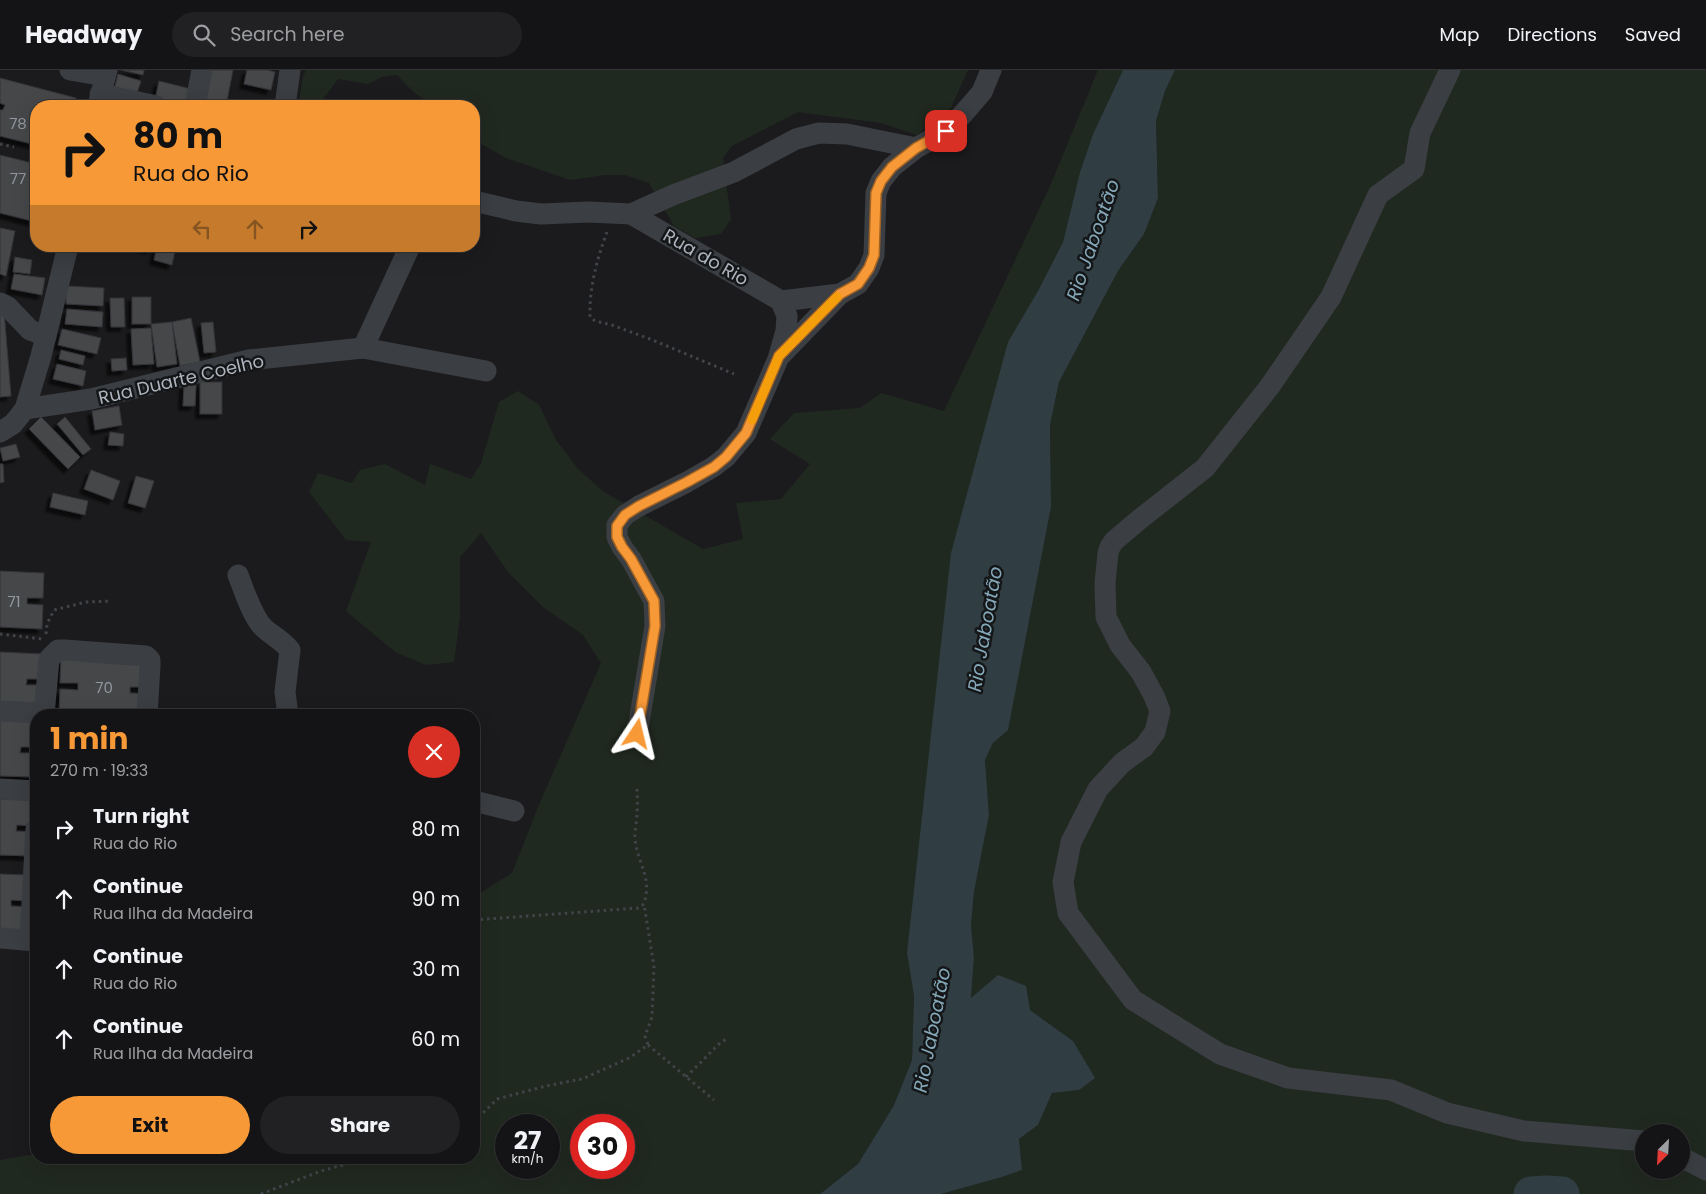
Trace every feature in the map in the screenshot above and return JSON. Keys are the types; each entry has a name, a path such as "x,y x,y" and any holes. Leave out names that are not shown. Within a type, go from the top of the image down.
{"street":[{"path":"70,70 102,87 140,100"},
{"path":"196,100 202,70"},
{"path":"286,100 290,70"},
{"path":"779,356 840,294 858,284 869,268 874,255 876,193 881,181 892,167 916,148 946,131 963,114 982,92 991,70"},
{"path":"1450,70 1420,133 1414,169 1378,195 1331,298 1270,386 1205,468 1140,519 1114,541 1110,547 1106,583 1106,617 1120,645 1141,672 1160,711 1155,732 1144,747 1122,763 1098,789 1071,842 1063,882 1068,913 1133,1000 1220,1054 1288,1078 1391,1090 1447,1113 1524,1131 1635,1140"},
{"path":"480,202 516,211 541,214 631,214 673,195 734,172 796,139 819,133 847,134 916,148"},
{"name":"Rua do Rio","path":"631,214 781,301"},
{"path":"0,432 13,424 25,409 46,336 67,252"},
{"path":"363,348 407,252"},
{"path":"637,734 655,626 654,601 617,537 617,526 625,515 639,506 714,467 726,457 746,433 779,356 786,332 787,316 781,301 840,294"},
{"path":"0,303 8,307 30,330 46,336"},
{"name":"Rua Duarte Coelho","path":"25,409 91,399 198,371 249,360 363,348 486,371"},
{"path":"238,575 250,606 264,628 283,641 290,650 285,692 287,709"},
{"path":"45,709 50,660 58,650 146,656 150,660 147,709"},
{"path":"0,711 30,713"},
{"path":"0,789 30,791"},
{"path":"480,802 514,811"},
{"path":"0,938 30,941"},
{"path":"1690,1162 1706,1170"}],"path":[{"path":"0,144 14,147"},
{"path":"603,213 608,230 596,263 590,317 650,339 734,374"},
{"path":"0,634 45,640 47,624 54,610 86,602 111,601"},
{"path":"637,786 638,812 635,838 639,861 647,879 647,894 644,904 654,967 652,1017 645,1036 648,1045 714,1100"},
{"path":"480,920 638,908 644,904"},
{"path":"686,1077 720,1043 728,1038"},
{"path":"480,1116 497,1099 582,1079 629,1058 648,1045"},
{"path":"262,1194 322,1171 347,1164"}],"shaded area":[{"path":"306,70 968,70 951,108 917,135 881,123 798,112 732,146 723,158 731,219 721,234 695,238 674,226 649,183 625,175 605,175 570,180 506,158 480,143 480,100 427,100 415,93 397,75 382,77 368,84 338,79 323,100 299,100"},
{"path":"1098,70 1123,70 1093,134 1080,172 1063,242 1038,291 907,953 914,996 912,1060 894,1105 858,1164 820,1194 0,1194 0,1160 30,1155 30,1164 480,1164 480,893 512,873 538,807 601,663 583,635 543,607 508,572 481,533 460,557 460,617 454,662 426,665 395,652 346,611 371,542 346,540 309,492 318,473 352,483 360,470 385,464 425,485 430,464 471,479 481,463 499,402 518,391 539,405 556,440 579,470 604,492 703,549 743,539 736,503 781,499 810,464 770,439 794,413 860,408 881,393 944,411 1050,186"},
{"path":"1175,70 1706,70 1706,1194 941,1194 1022,1170 1019,1139 1038,1125 1052,1093 1079,1090 1073,1041 1030,1010 971,999 974,957 971,925 974,892 989,815 985,760 993,743 1008,729 1051,507 1050,425 1059,382 1118,271 1144,234 1158,198 1156,121 1165,91"}],"water":[{"name":"Rio Jaboatão","path":"1123,70 1175,70 1165,91 1156,121 1158,198 1144,234 1118,271 1059,382 1050,425 1051,507 1008,730 993,743 985,760 989,815 974,892 971,925 974,957 971,998 998,975 1026,986 1030,1010 1073,1041 1095,1078 1079,1090 1052,1093 1038,1125 1019,1139 1022,1170 941,1194 820,1194 858,1164 894,1105 912,1060 914,996 907,953 951,553 1008,342 1038,291 1063,242 1080,172 1093,134"}],"building":[{"path":"121,70 144,70 143,75"},
{"path":"208,70 233,70 227,100 203,100"},
{"path":"247,70 275,72 271,90 244,84"},
{"path":"118,74 141,81 136,96 114,90"},
{"path":"0,78 76,98 76,100 30,100 30,144 0,136 0,110 3,110 5,105 0,103"},
{"path":"159,81 191,89 188,100 155,100"},
{"path":"0,155 30,162 30,220 0,213"},
{"path":"0,228 15,231 6,276 0,274"},
{"path":"156,252 175,252 172,265 154,260"},
{"path":"15,257 32,260 30,274 13,272"},
{"path":"14,274 45,278 42,295 11,289"},
{"path":"66,286 104,288 103,306 66,304"},
{"path":"132,297 151,297 151,324 132,324"},
{"path":"110,298 124,298 125,327 111,327"},
{"path":"67,309 103,312 102,327 65,324"},
{"path":"4,311 11,396 0,397 0,312"},
{"path":"191,318 200,362 180,366 172,322"},
{"path":"172,322 177,364 157,367 151,324"},
{"path":"213,322 216,352 204,353 201,323"},
{"path":"151,328 154,364 133,365 131,329"},
{"path":"62,329 101,338 97,354 58,345"},
{"path":"61,350 85,356 83,365 59,359"},
{"path":"126,358 127,370 112,371 111,359"},
{"path":"57,364 86,371 83,386 53,379"},
{"path":"200,382 222,382 222,414 200,414"},
{"path":"184,385 196,385 195,406 183,406"},
{"path":"119,406 122,425 95,430 92,411"},
{"path":"41,417 80,457 68,469 29,429"},
{"path":"65,417 91,449 83,455 57,424"},
{"path":"110,432 124,434 123,446 108,445"},
{"path":"16,444 20,457 3,461 0,448"},
{"path":"0,464 3,464 4,482 0,483"},
{"path":"91,470 120,481 113,500 84,489"},
{"path":"136,476 154,481 145,508 128,503"},
{"path":"53,493 88,501 85,515 50,507"},
{"path":"0,571 44,573 43,598 27,598 27,604 43,605 42,629 0,627"},
{"path":"0,652 43,654 42,679 27,679 26,685 43,685 42,709 0,708"},
{"path":"61,658 146,662 145,687 130,687 130,693 146,694 145,709 59,709 60,689 78,690 78,683 60,683"},
{"path":"0,720 30,722 30,747 21,747 20,753 30,753 30,777 0,776"},
{"path":"0,799 30,800 30,826 17,825 16,831 30,832 30,856 0,855"},
{"path":"0,874 28,875 27,901 11,900 11,906 27,907 26,931 0,930"}],"waterway":[{"path":"1531,1194 1562,1194"}],"slow traffic":[{"path":"752,420 779,356 837,297"}],"route":[{"path":"637,734 655,626 654,601 617,537 617,526 625,515 639,506 714,467 726,457 746,433 779,356 840,294 858,284 869,268 874,255 876,193 881,181 892,167 916,148 946,131"}]}
